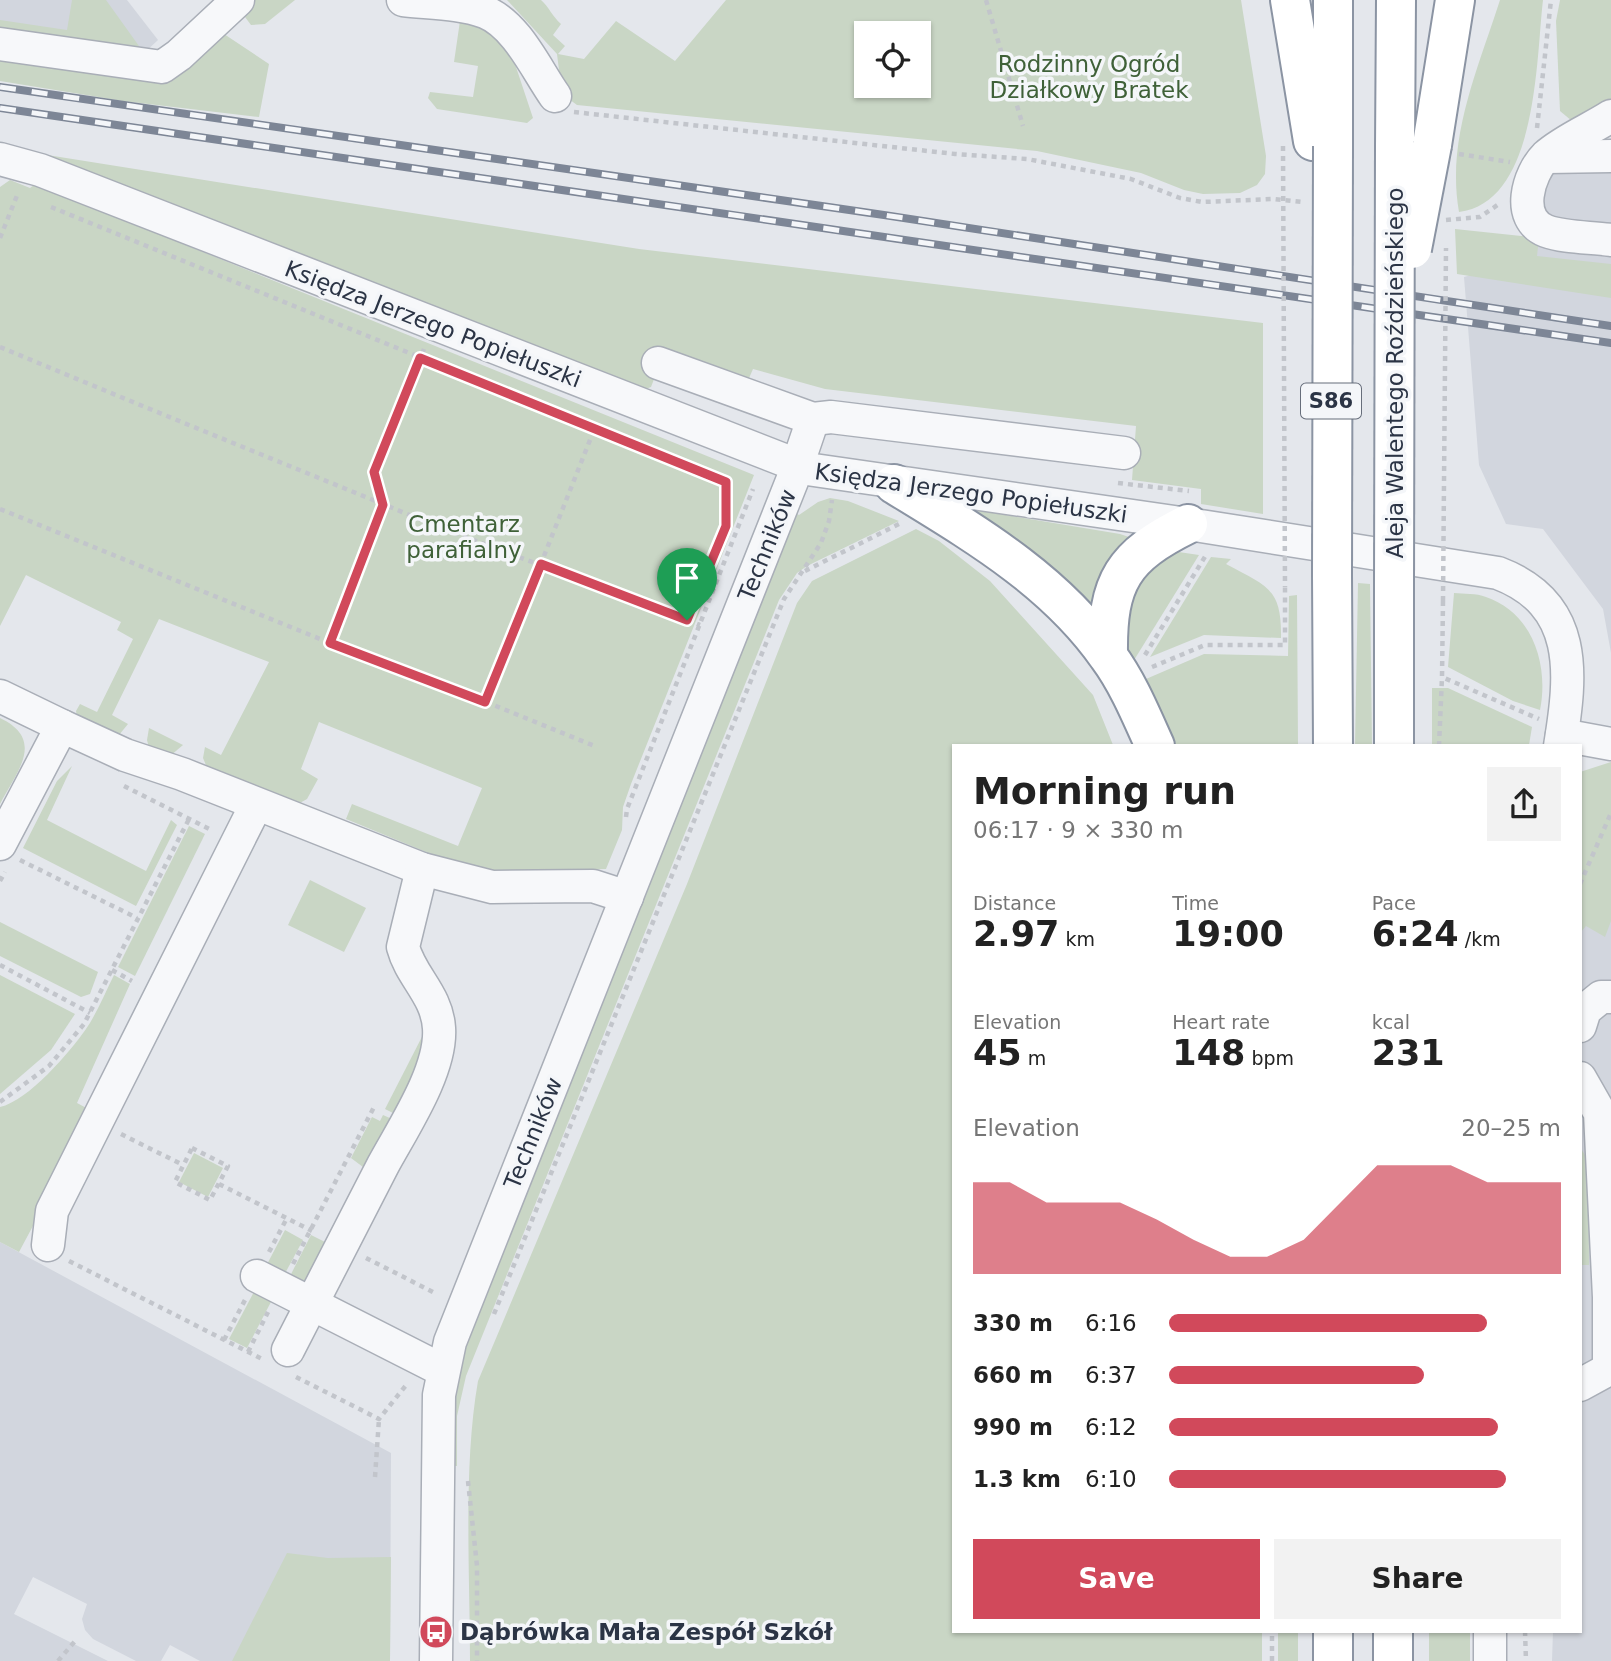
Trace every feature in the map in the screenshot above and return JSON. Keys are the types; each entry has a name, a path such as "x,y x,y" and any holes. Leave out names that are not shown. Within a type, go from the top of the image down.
{"highway":[{"path":"1290,0 1310,144"},
{"name":"S86","path":"1333,744 1332,575 1318,214 1310,144 1334,0"},
{"path":"1396,0 1426,148"},
{"path":"1426,148 1457,10"},
{"name":"Aleja Walentego Roździeńskiego","path":"1395,741 1395,337 1426,148"},
{"path":"894,484 1008,554 1048,590 1108,654 1154,744"},
{"path":"1108,654 1107,618 1114,587 1133,560 1153,541 1188,524"},
{"path":"1333,1633 1333,1661"},
{"path":"1393,1633 1393,1661"}],"street":[{"path":"0,44 162,67 179,55 237,0"},
{"path":"403,0 463,8 495,17 510,31 555,96"},
{"path":"1540,147 1611,116"},
{"path":"1540,147 1611,156"},
{"path":"1540,147 1527,206 1534,222 1546,230 1611,240"},
{"name":"Księdza Jerzego Popiełuszki","path":"0,159 53,174 798,466 894,484 1188,524 1488,571 1518,582 1545,604 1564,640 1568,691 1561,740"},
{"path":"658,363 813,419 831,417 1124,453"},
{"name":"Techników","path":"436,1661 439,1395 442,1370 450,1342 798,466 813,419"},
{"path":"0,696 125,755 182,774 256,806 422,869 492,887 593,887 626,897"},
{"path":"6,850 62,726"},
{"path":"1561,740 1611,744"},
{"path":"56,1252 52,1211 256,806"},
{"path":"281,1361 405,1123 438,1048 439,1028 434,1003 406,959 402,947 422,869"},
{"path":"1582,1020 1585,1010 1601,997 1611,997"},
{"path":"1582,1082 1597,1114 1610,1297 1610,1368 1582,1384"},
{"path":"269,1282 442,1370"},
{"path":"1490,1633 1490,1661"}],"path":[{"path":"986,0 1023,126"},
{"path":"1540,147 1551,0"},
{"path":"555,96 567,109 578,113 955,154 1033,159 1131,179 1181,198 1202,202 1273,199 1318,214"},
{"path":"1150,668 1205,645 1285,645 1285,587 1310,144"},
{"path":"1426,148 1498,160"},
{"path":"0,238 21,185"},
{"path":"18,194 30,199"},
{"path":"1437,219 1458,221 1475,218 1491,211 1505,197"},
{"path":"43,204 726,482 726,526 687,620"},
{"path":"1447,212 1447,226"},
{"path":"1439,744 1447,240"},
{"path":"330,643 383,505 374,472 427,342"},
{"path":"0,347 219,438 318,475 383,505 700,625"},
{"path":"485,702 594,430"},
{"path":"489,1326 784,599 802,574 827,528 835,474"},
{"path":"626,820 627,809 753,489"},
{"path":"0,509 330,643 597,747"},
{"path":"802,574 911,518"},
{"path":"1442,677 1530,715"},
{"path":"121,785 236,843"},
{"path":"1582,879 1611,813"},
{"path":"0,1102 49,1066 70,1043 90,1013 189,819"},
{"path":"6,850 138,918"},
{"path":"0,965 90,1013"},
{"path":"112,970 132,981"},
{"path":"248,1352 269,1282 374,1107"},
{"path":"192,1147 228,1166 210,1200 174,1182 192,1147"},
{"path":"56,1252 248,1352 281,1361 379,1419"},
{"path":"375,1477 379,1419 407,1384"},
{"path":"466,1472 473,1512 477,1566 477,1661"},
{"path":"1272,1633 1272,1661"},
{"path":"1525,1633 1525,1661"},
{"path":"58,1661 76,1640"}],"shaded area":[{"path":"0,0 127,0 158,40 144,53 0,29"},
{"path":"1550,163 1611,167 1611,653 1603,609 1543,529 1506,524 1479,465 1464,277 1536,256"},
{"path":"1611,775 1611,1661 1552,1661 1553,1633 1582,1633 1582,856"},
{"path":"0,1242 391,1453 390,1661 200,1661 170,1645 161,1661 136,1661 93,1639 85,1630 82,1619 87,1604 33,1577 14,1614 108,1661 0,1661"}],"green space":[{"path":"72,0 106,0 144,53 0,29 0,20 67,30"},
{"path":"255,0 295,0 265,24 251,25 242,13"},
{"name":"Rodzinny Ogród Działkowy Bratek","path":"507,0 541,0 544,3 561,24 553,35 565,46 558,54 584,59 616,21 675,61 726,0 1241,0 1266,156 1265,174 1257,185 1240,193 1203,194 1184,190 1141,173 1037,151 577,105 562,94 557,54"},
{"path":"1500,0 1543,0 1528,124 1518,156 1504,183 1485,202 1459,212 1456,185 1460,131 1466,104"},
{"path":"1560,0 1611,0 1611,103 1572,121 1560,111 1556,21"},
{"path":"461,14 508,43 533,118 527,123 437,109 428,98 430,92 473,97 478,66 454,62"},
{"path":"224,34 269,64 259,117 123,101 0,81 0,52 144,74"},
{"path":"41,154 639,249 1263,323 1263,514 1201,504 1201,489 1132,480 1136,426 825,389 753,369 746,385 664,353 651,387 640,391"},
{"name":"Cmentarz parafialny","path":"10,180 30,188 35,184 754,475 631,784 623,807 622,830 606,869 494,871 431,854 346,819 352,804 458,846 482,788 319,722 301,769 318,779 307,799 298,804 208,770 203,758 205,747 221,755 269,662 159,619 112,715 128,724 119,735 78,723 76,711 80,704 97,712 133,639 117,630 121,622 26,575 0,626 0,187"},
{"path":"1455,229 1539,238 1537,256 1611,264 1611,298 1457,274"},
{"path":"830,498 848,501 899,521 807,566 797,573 779,600 466,1376 457,1416 457,1466 449,1466 454,1373 793,512 799,515 818,502"},
{"path":"975,510 1120,534 1135,539 1097,616 973,512"},
{"path":"916,529 939,541 990,581 1093,695 1113,744 952,744 952,1633 1262,1633 1262,1661 470,1661 470,1448 478,1381 687,884 797,603 812,581"},
{"path":"1172,551 1199,555 1131,665 1121,645 1122,592"},
{"path":"1211,557 1231,559 1226,564 1269,590 1278,608 1281,638 1204,635 1150,657"},
{"path":"1358,583 1370,584 1372,744 1355,744"},
{"path":"1454,593 1482,596 1502,605 1516,615 1526,628 1534,643 1542,676 1540,710 1513,701 1448,667"},
{"path":"1297,595 1298,744 1169,744 1139,682 1204,654 1288,656 1289,596"},
{"path":"1432,688 1448,688 1532,727 1529,744 1432,744"},
{"path":"0,718 14,727 22,736 25,746 20,768 0,804"},
{"path":"149,728 183,745 170,756 149,748"},
{"path":"1611,762 1611,921 1605,937 1586,926 1582,931 1582,771"},
{"path":"72,766 47,820 146,871 171,820 177,825 136,906 23,848 57,781"},
{"path":"189,826 205,834 135,976 118,967"},
{"path":"310,880 366,908 344,952 288,925"},
{"path":"0,922 98,972 90,994 81,997 0,956"},
{"path":"0,975 75,1014 51,1050 0,1094"},
{"path":"114,975 130,984 77,1103 94,1112 19,1252 0,1242 0,1107 23,1096 70,1050 90,1023"},
{"path":"427,1027 426,1049 395,1114 385,1109"},
{"path":"383,1115 392,1119 370,1163 363,1167 351,1158 372,1117 380,1121"},
{"path":"1582,1150 1588,1160 1589,1265 1582,1265"},
{"path":"194,1153 223,1168 208,1197 179,1182"},
{"path":"285,1230 303,1240 282,1279 264,1270"},
{"path":"311,1235 329,1244 309,1285 287,1282"},
{"path":"256,1288 273,1298 247,1348 229,1339"},
{"path":"287,1553 328,1558 391,1557 390,1661 232,1661"},
{"path":"1278,1633 1298,1633 1298,1661 1278,1661"},
{"path":"1429,1633 1470,1633 1470,1661 1429,1661"}],"railway":[{"path":"0,87 884,215 1611,326"},
{"path":"0,108 1611,343"}],"place":[{"name":"Dąbrówka Mała Zespół Szkół","path":"436,1632"}],"route":[{"path":"420,358 726,482 726,526 687,620 541,564 485,702 330,643 383,505 374,472 420,358"}]}
